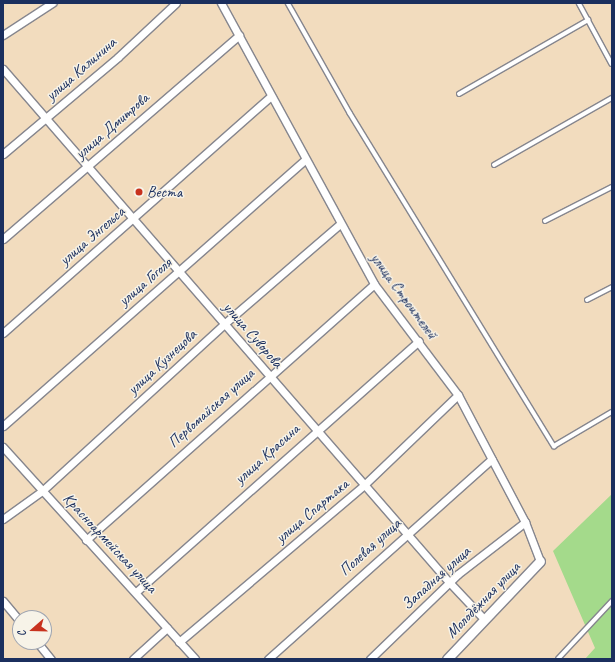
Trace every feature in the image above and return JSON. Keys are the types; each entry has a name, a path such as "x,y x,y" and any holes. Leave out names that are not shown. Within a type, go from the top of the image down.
{"street":[{"path":"3,35 52,3"},
{"name":"улица Калинина","path":"3,154 44,120 176,3"},
{"name":"улица Строителей","path":"221,3 240,35 305,160 374,284 419,341 458,395 525,522 540,562"},
{"name":"улица Дмитрова","path":"3,239 240,35"},
{"name":"улица Суворова","path":"3,70 44,120 133,219 449,582 483,618"},
{"name":"улица Энгельса","path":"3,333 271,96"},
{"name":"улица Гоголя","path":"3,426 305,160"},
{"name":"улица Кузнецова","path":"3,519 42,491 224,324 340,224"},
{"name":"Первомайская улица","path":"86,540 269,375 374,284"},
{"name":"улица Красина","path":"136,592 316,429 419,341"},
{"name":"улица Спартака","path":"179,642 364,485 458,395"},
{"name":"Красноармейская улица","path":"3,447 86,540 136,592 195,659"},
{"name":"Полевая улица","path":"268,659 406,533 492,459"},
{"name":"Западная улица","path":"370,659 449,582 525,522"},
{"name":"Молодёжная улица","path":"448,659 483,618 540,562"},
{"path":"3,601 12,612"},
{"path":"133,659 167,628"},
{"path":"44,650 51,659"}],"lane":[{"path":"288,3 350,113 554,446 612,412"},
{"path":"579,3 612,64"},
{"path":"459,94 588,20"},
{"path":"494,165 612,98"},
{"path":"545,221 612,187"},
{"path":"587,300 612,287"},
{"path":"558,659 612,601"}],"green space":[{"path":"612,494 612,659 585,659 595,648 553,551"}],"place":[{"name":"Веста","path":"139,192"}]}
